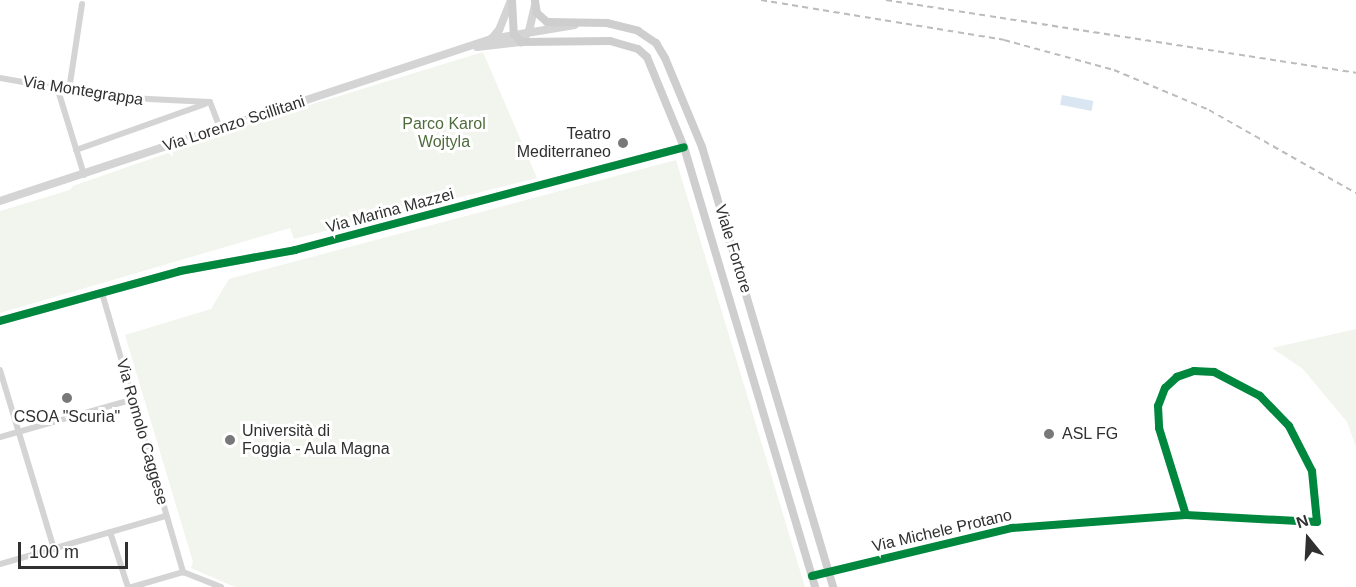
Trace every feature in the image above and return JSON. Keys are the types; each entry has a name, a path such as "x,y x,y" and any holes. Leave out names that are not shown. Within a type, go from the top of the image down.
{"main road":[{"path":"511,0 514,34 521,42"},
{"path":"535,1 541,19 577,25"},
{"name":"Viale Fortore","path":"577,25 607,23 638,31 656,43 702,147 833,587"},
{"name":"Viale Fortore","path":"521,42 610,41 638,49 656,76 684,147 815,587"},
{"path":"684,147 702,147"}],"street":[{"path":"491,39 499,30 511,0"},
{"path":"469,48 521,42 529,31 535,1"},
{"path":"69,90 82,4"},
{"name":"Viale Fortore","path":"469,48 491,39 514,34 577,25"},
{"name":"Via Lorenzo Scillitani","path":"0,201 469,48"},
{"name":"Via Montegrappa","path":"0,78 108,98 210,102"},
{"path":"57,87 84,175"},
{"path":"210,102 220,128"},
{"name":"Via Lorenzo Scillitani","path":"75,150 210,102"},
{"name":"Via Marina Mazzei","path":"0,321 180,271 295,250 684,147"},
{"name":"Via Romolo Caggese","path":"102,293 183,572"},
{"path":"0,370 54,549"},
{"name":"Via Michele Protano","path":"812,576 1012,528 1186,515 1317,522 1312,471 1289,426 1246,386 1214,372 1194,371 1177,377 1166,388 1158,406 1159,428 1186,515"},
{"path":"0,437 134,399"},
{"path":"0,564 165,516"},
{"path":"110,532 130,587 183,572 221,587"}],"green space":[{"name":"Parco Karol Wojtyla","path":"483,52 537,178 294,239 290,228 0,313 0,211 70,190 73,186 277,115"},
{"path":"676,160 805,587 235,587 191,568 193,562 125,335 211,309 229,279"},
{"path":"1356,329 1356,447 1347,422 1303,369 1272,348"}],"shaded area":[{"path":"1062,95 1093,101 1092,111 1060,105"}],"railway":[{"path":"761,0 1004,40 1114,70 1209,110 1356,193"},
{"path":"886,0 1356,73"}],"cycle path":[{"path":"0,321 180,271 295,250 684,147"},
{"path":"812,576 1012,528 1186,515 1317,522 1312,471 1289,426 1260,396 1214,372 1194,371 1177,377 1165,388 1158,406 1159,428 1186,515"}],"place":[{"name":"Teatro Mediterraneo","path":"623,143"},
{"name":"CSOA \"Scurìa\"","path":"67,398"},
{"name":"ASL FG","path":"1049,434"},
{"name":"Università di Foggia - Aula Magna","path":"230,440"}]}
